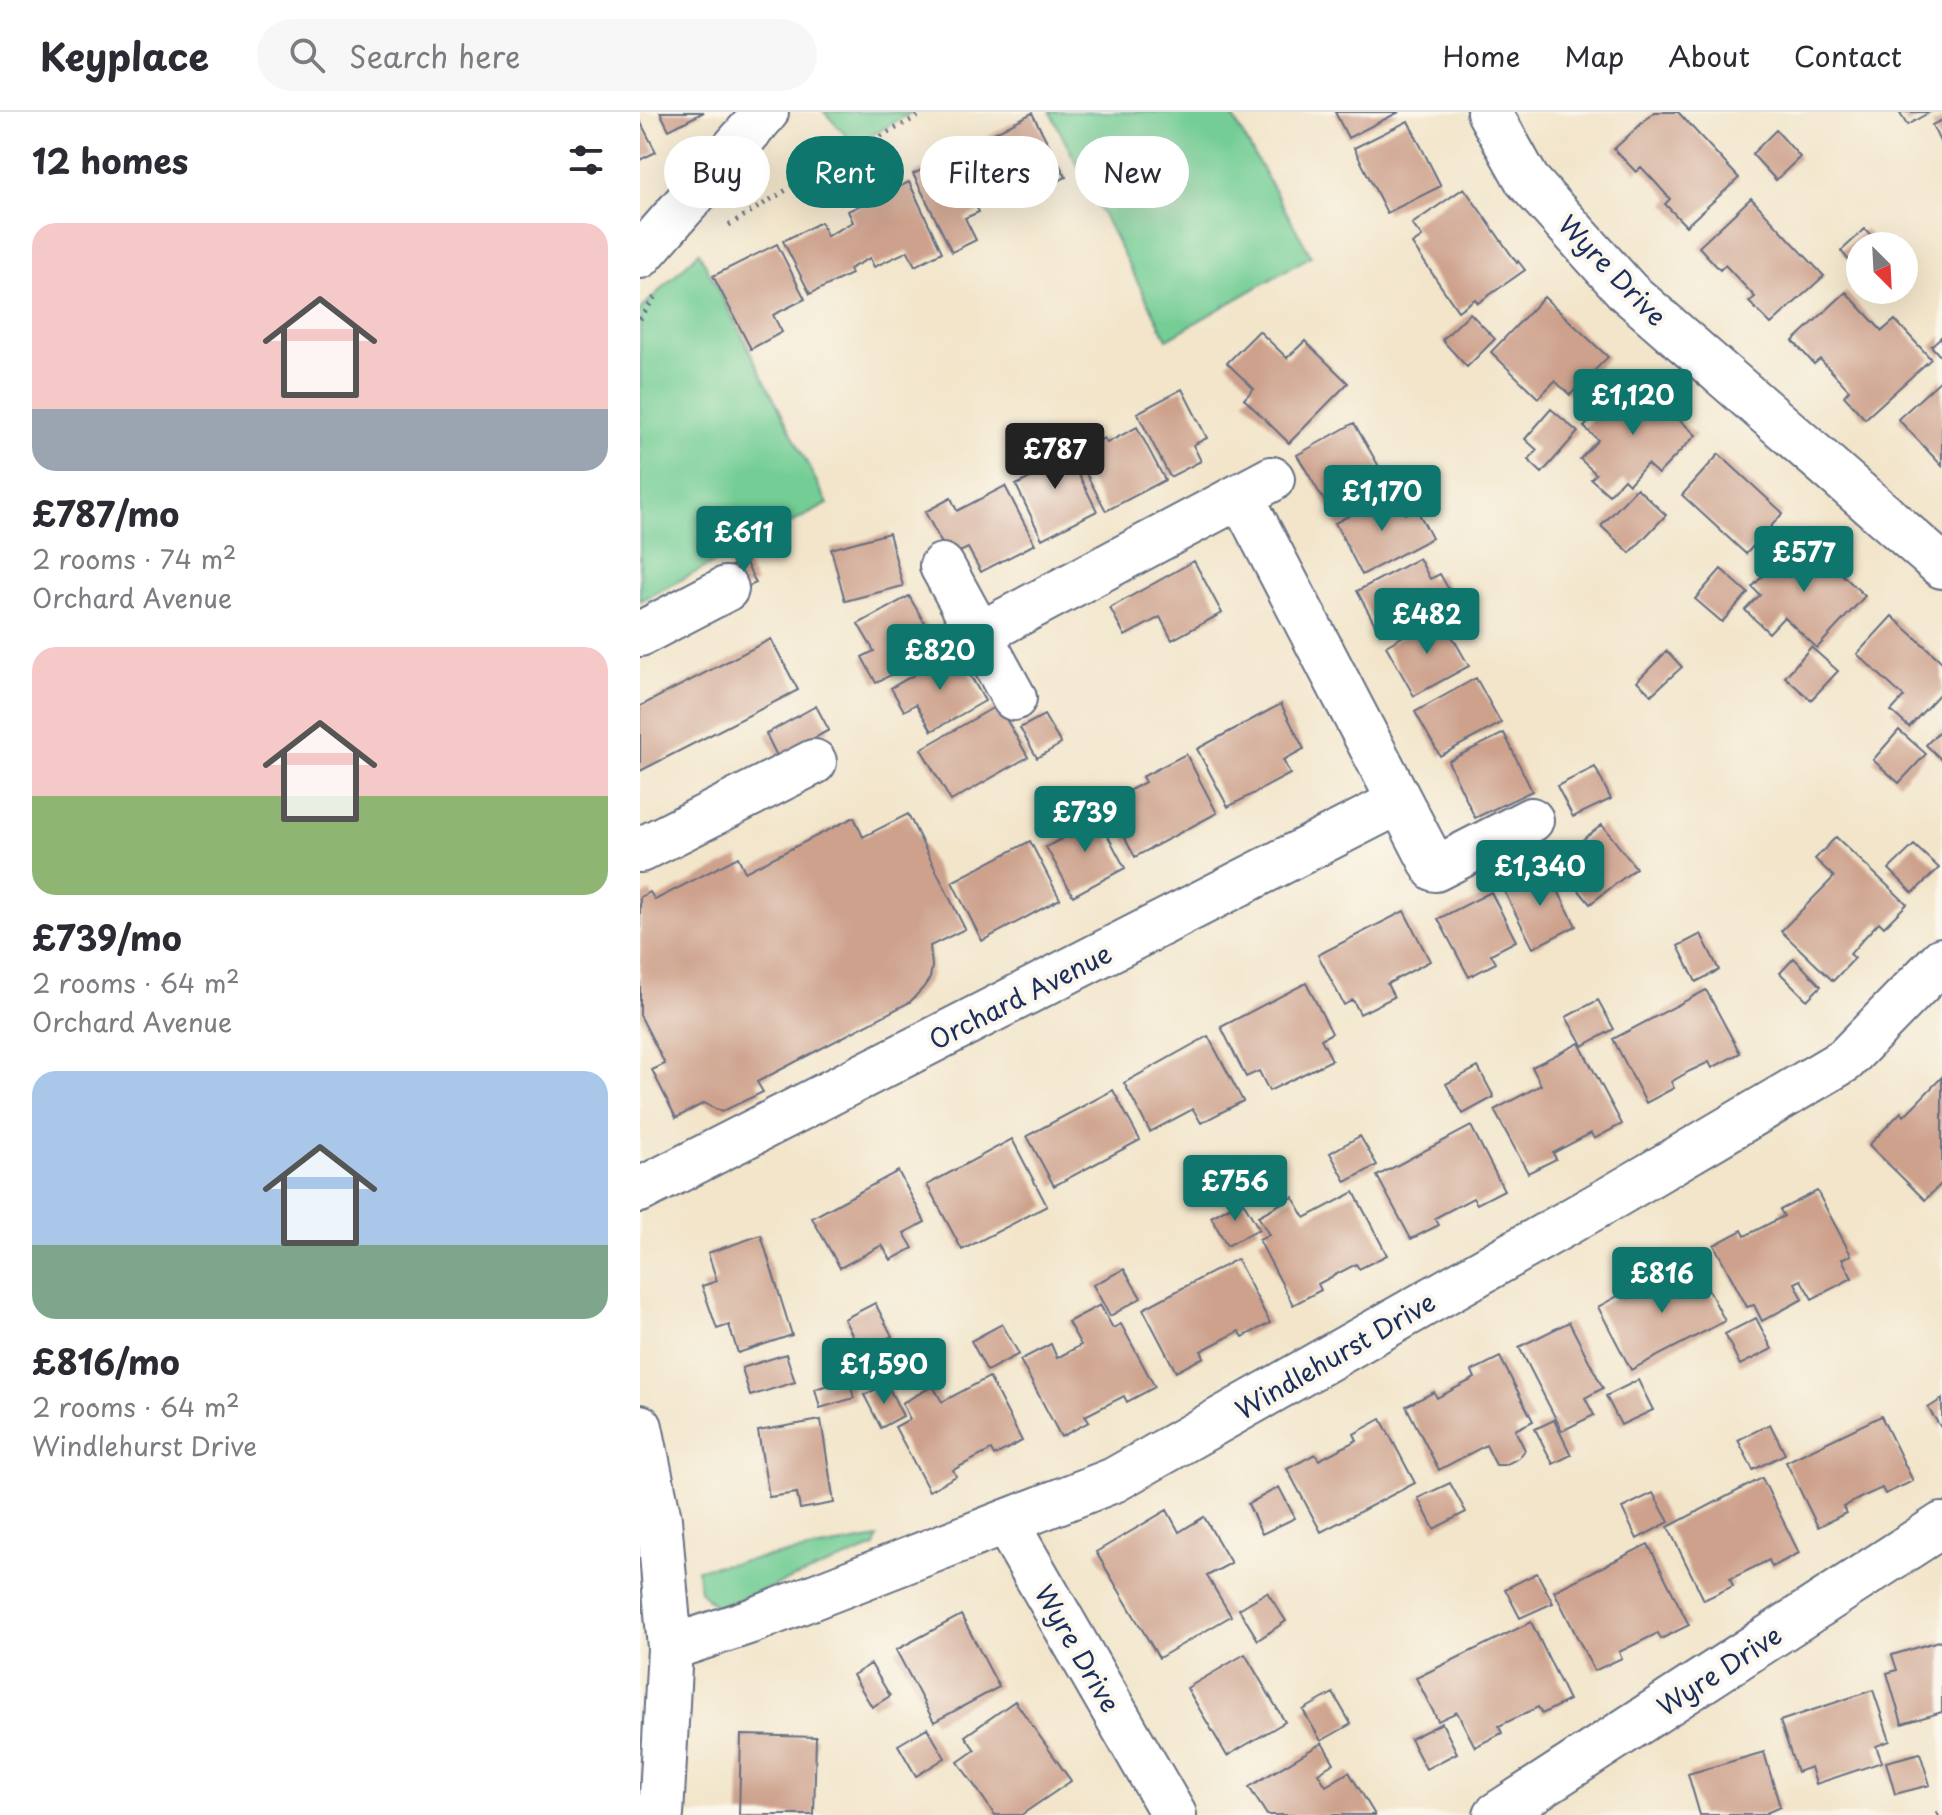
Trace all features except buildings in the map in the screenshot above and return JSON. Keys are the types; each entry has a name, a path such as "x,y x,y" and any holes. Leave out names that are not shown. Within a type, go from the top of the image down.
{"street":[{"path":"650,272 766,112"},
{"name":"Wyre Drive","path":"1489,112 1527,180 1628,292 1942,566"},
{"path":"980,634 1256,488 1399,802 1435,869 1531,820"},
{"path":"942,566 1014,698"},
{"path":"640,634 726,589"},
{"path":"640,850 814,762"},
{"name":"Orchard Avenue","path":"640,1190 1399,802"},
{"name":"Windlehurst Drive","path":"670,1648 754,1620 1114,1480 1611,1198 1845,1060 1942,960"},
{"path":"640,1427 649,1520 670,1648 661,1815"},
{"name":"Wyre Drive","path":"1006,1523 1174,1815"},
{"name":"Wyre Drive","path":"1496,1815 1942,1525"}],"path":[{"path":"723,228 824,167 926,112"},
{"path":"640,319 650,272"}],"green space":[{"path":"824,112 912,112 871,136 847,136"},
{"path":"1050,112 1230,112 1311,256 1167,339 1099,208 1189,208 1189,136 1075,136 1075,161"},
{"path":"699,252 828,504 640,601 640,310"},
{"path":"878,1538 875,1547 717,1608 700,1591 697,1569"}]}
